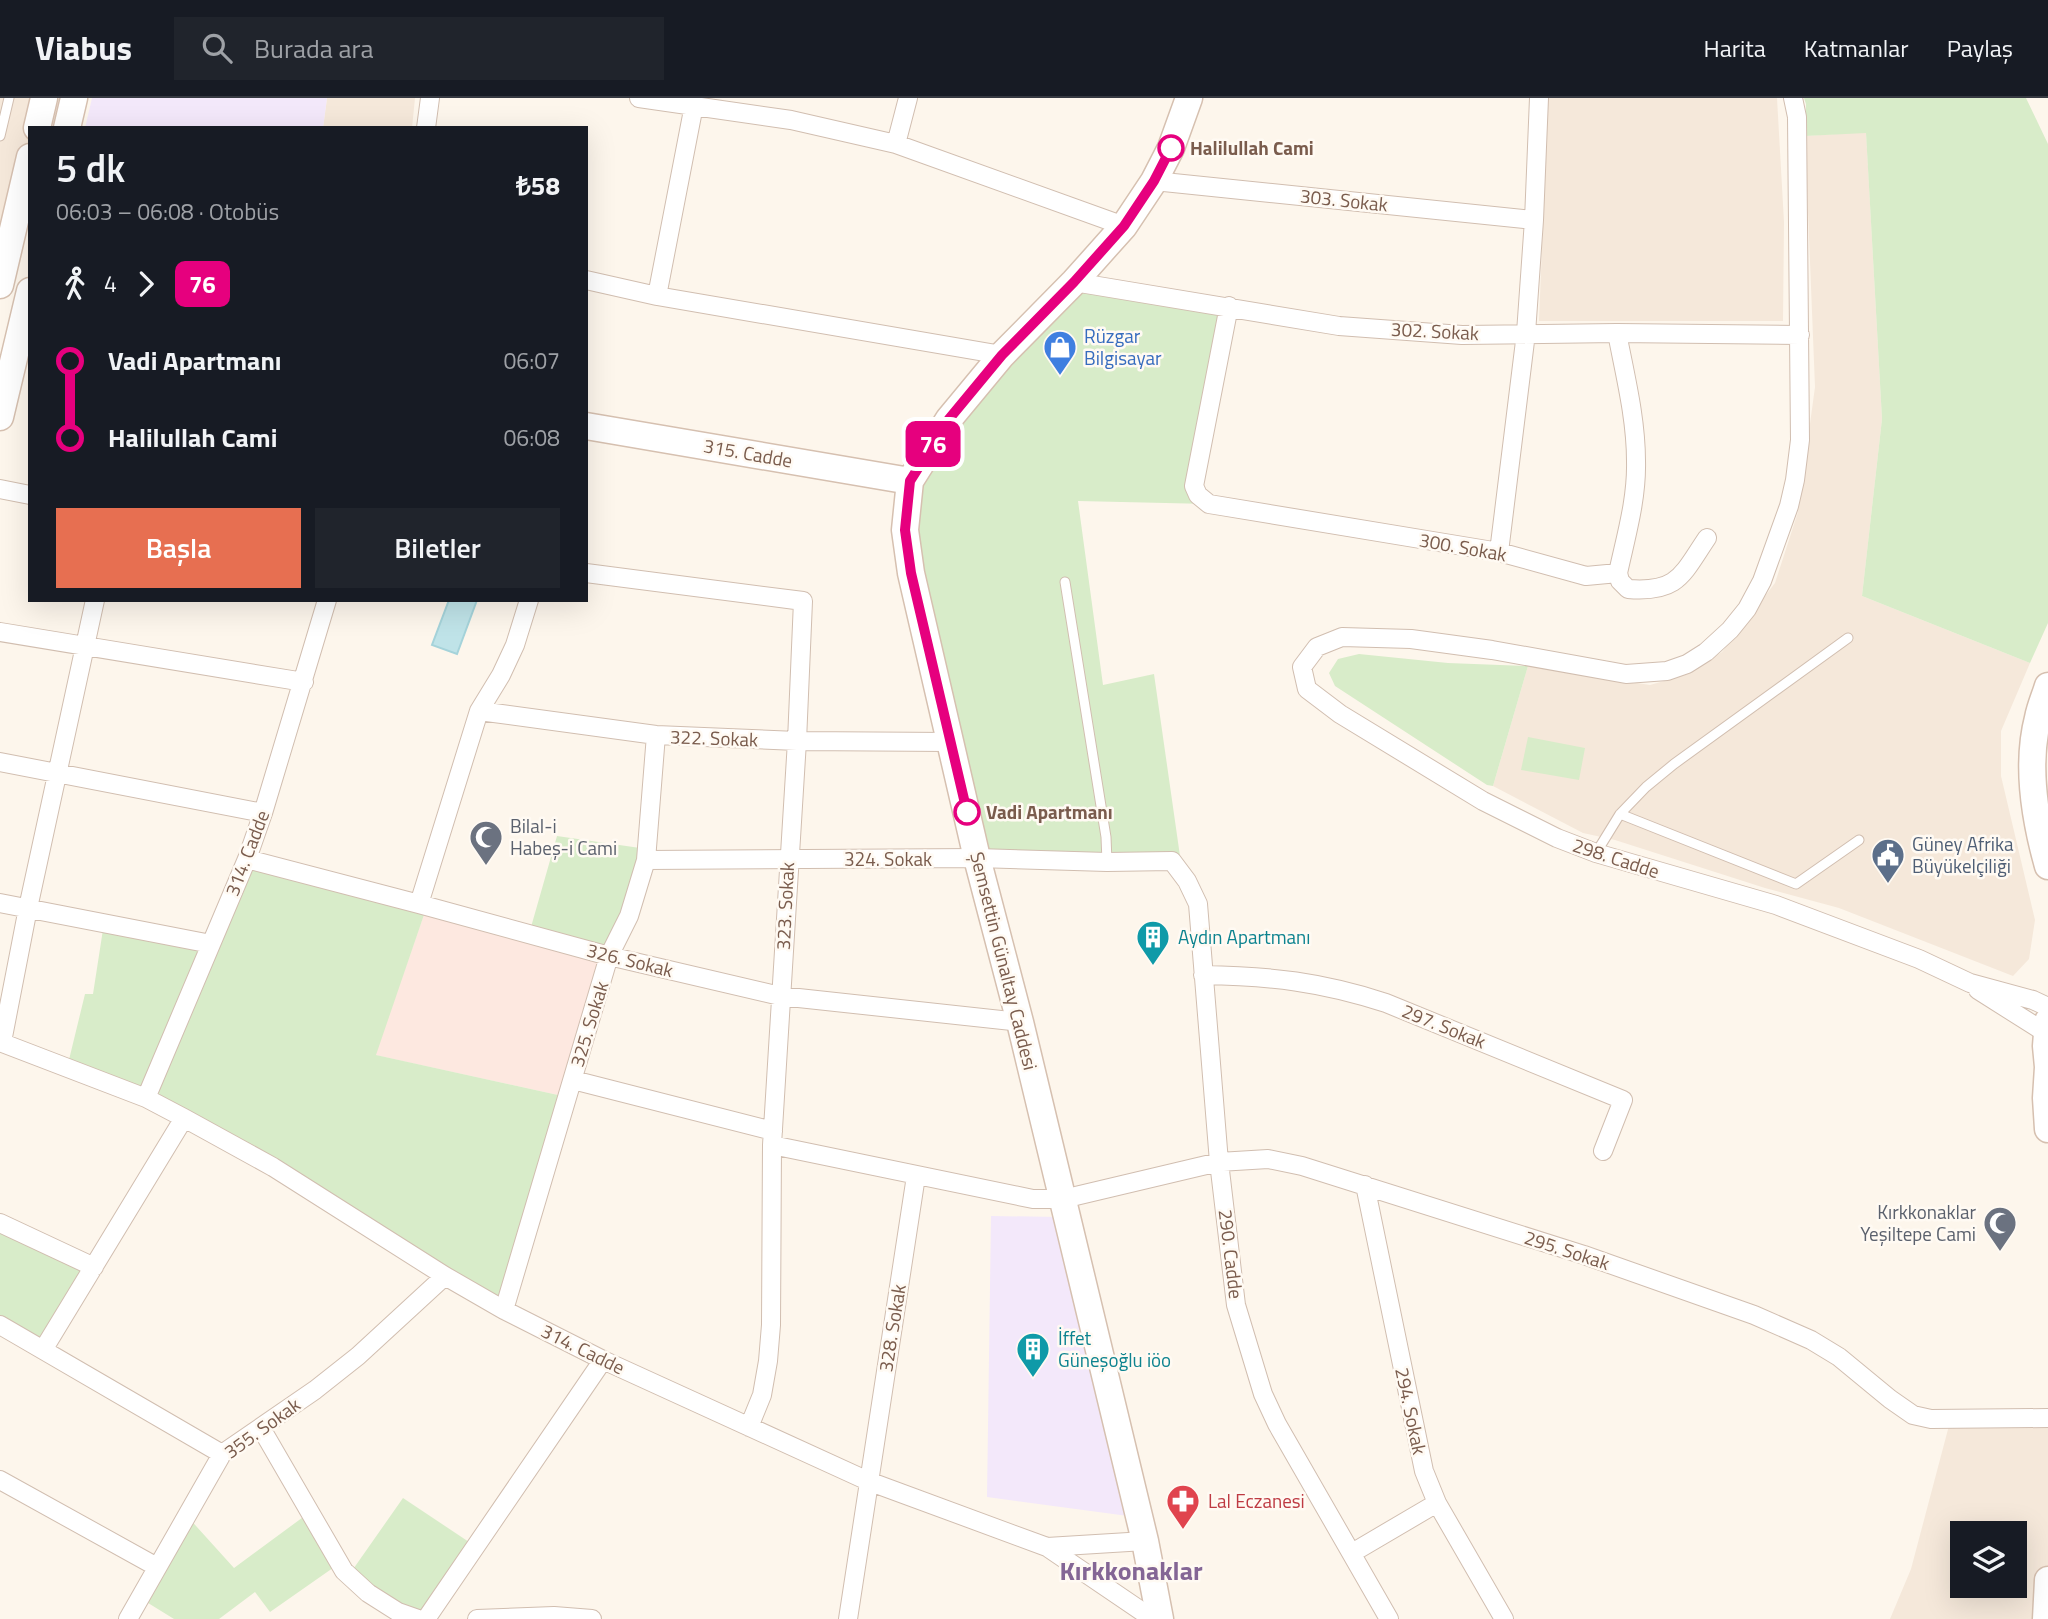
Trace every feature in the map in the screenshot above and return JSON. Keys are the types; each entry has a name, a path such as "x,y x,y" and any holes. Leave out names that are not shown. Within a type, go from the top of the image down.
{"street":[{"path":"37,126 44,98"},
{"path":"67,126 74,98"},
{"path":"426,126 430,98"},
{"path":"639,98 791,120 896,144 1124,226"},
{"path":"896,144 908,98"},
{"name":"Şemsettin Günaltay Caddesi","path":"1160,1619 1145,1541 1063,1199 977,859 911,573 905,530 910,481 949,419 1002,355 1074,282 1124,226 1154,181 1171,148 1189,98"},
{"path":"1499,552 1526,333 1534,220 1535,98"},
{"path":"1793,98 1797,117 1800,335"},
{"path":"657,296 694,105"},
{"path":"0,285 28,166"},
{"name":"303. Sokak","path":"1154,181 1534,220"},
{"path":"588,280 657,296 1002,355"},
{"name":"302. Sokak","path":"1074,282 1339,326 1462,335 1800,335"},
{"path":"0,417 17,328 28,297"},
{"name":"300. Sokak","path":"1229,306 1194,486 1198,495 1209,504 1499,552 1586,576 1618,573"},
{"path":"1617,333 1633,419 1636,463 1632,512 1618,573 1620,581 1628,589 1664,587 1679,579 1707,538"},
{"name":"298. Cadde","path":"1800,335 1800,440 1789,506 1762,581 1747,609 1730,630 1706,652 1687,664 1667,671 1626,674 1492,650 1411,639 1342,637 1317,647 1302,667 1307,689 1340,714 1483,801 1556,838 1596,853 1776,905 1919,960 1970,983"},
{"name":"315. Cadde","path":"588,426 910,481"},
{"path":"0,489 28,495"},
{"name":"323. Sokak","path":"588,573 803,601 772,1138 771,1325 762,1395 749,1427"},
{"path":"1,1042 95,602"},
{"name":"314. Cadde","path":"146,1098 247,859 304,682 326,602"},
{"path":"419,904 479,711 515,645 528,602"},
{"path":"0,632 304,682"},
{"path":"2048,686 2037,720 2032,771 2035,810 2048,866"},
{"name":"322. Sokak","path":"479,711 656,736 797,741 950,742"},
{"name":"325. Sokak","path":"505,1310 609,956 629,916 646,860 656,736"},
{"path":"0,762 263,813"},
{"name":"326. Sokak","path":"247,859 609,956 780,996 1020,1022"},
{"name":"324. Sokak","path":"646,860 977,859 1172,862"},
{"name":"290. Cadde","path":"1172,862 1187,881 1198,904 1219,1162 1236,1305 1263,1394 1277,1424 1389,1619"},
{"path":"0,902 211,944"},
{"name":"297. Sokak","path":"1203,975 1307,982 1350,991 1386,1003 1623,1100 1603,1150"},
{"path":"1970,983 1984,995 2026,1019 2047,1020"},
{"path":"1970,983 2033,1000 2047,1020 2048,1129"},
{"name":"314. Cadde","path":"1,1042 146,1098 184,1118 273,1167 445,1276 603,1360 869,1481 1047,1547"},
{"name":"295. Sokak","path":"573,1080 772,1138 916,1176 1033,1199 1063,1199 1219,1162 1268,1158 1365,1185 1584,1255 1754,1315 1811,1340 1839,1357 1913,1415 1931,1419 2048,1418"},
{"path":"43,1350 184,1118"},
{"name":"328. Sokak","path":"848,1619 916,1176"},
{"name":"294. Sokak","path":"1365,1185 1424,1471 1437,1503 1504,1619"},
{"path":"0,1223 94,1267"},
{"name":"355. Sokak","path":"128,1619 222,1454 358,1356 445,1276"},
{"path":"0,1325 222,1454"},
{"path":"426,1619 603,1360"},
{"path":"261,1428 344,1571 369,1593 398,1612 418,1619"},
{"path":"0,1480 158,1567"},
{"path":"1352,1553 1437,1503"},
{"path":"1047,1547 1145,1541"},
{"path":"1047,1547 1153,1619"},
{"path":"2046,1619 2048,1580"},
{"path":"477,1619 554,1616 592,1619"}],"lane":[{"path":"0,136 9,98"},
{"path":"1065,582 1106,837 1107,862"},
{"path":"1596,853 1620,814 1646,787 1848,638"},
{"path":"1620,814 1796,884 1858,840"}],"shaded area":[{"path":"0,98 44,98 31,126 28,126 28,166 0,285"},
{"path":"92,98 327,98 323,126 85,126"},
{"path":"327,98 415,98 412,126 323,126"},
{"path":"1548,98 1777,98 1784,222 1783,321 1539,321"},
{"path":"1866,132 1882,419 1862,596 2030,663 2001,731 2001,776 2035,920 2029,959 2013,976 1839,908 1765,888 1615,840 1583,833 1493,786 1528,666 1650,685 1685,675 1722,652 1775,583 1798,512 1815,387 1805,136"},
{"path":"427,906 609,956 567,1097 375,1055"},
{"path":"991,1216 1060,1217 1128,1516 987,1497"},
{"path":"1951,1418 2048,1418 2046,1619 1890,1619 1911,1569"}],"green space":[{"path":"1804,98 2026,98 2048,144 2048,623 2030,663 1862,596 1882,419 1866,133 1805,136"},
{"path":"1074,282 1229,306 1194,486 1209,504 1078,501 1103,685 1154,674 1180,856 1172,861 977,858 911,573 910,481"},
{"path":"1359,654 1448,663 1528,666 1493,786 1487,785 1335,686 1329,673 1338,659"},
{"path":"1528,737 1585,748 1579,780 1521,770"},
{"path":"557,836 647,849 609,956 529,934"},
{"path":"247,859 427,906 376,1055 567,1097 504,1310 273,1167 67,1068 85,994 93,994 104,923 211,944"},
{"path":"0,1223 94,1267 43,1350 0,1325"},
{"path":"403,1498 475,1546 426,1619 349,1575"},
{"path":"310,1512 340,1563 270,1612 255,1592 219,1619 174,1619 140,1598 187,1516 234,1568"}],"water":[{"path":"448,602 476,602 457,654 432,645"}],"bus line":[{"name":"76","path":"967,812 911,573 905,530 910,481 949,419 1002,355 1074,282 1124,226 1154,181 1171,148"}],"place":[{"name":"Halilullah Cami","path":"1171,148"},
{"name":"Rüzgar Bilgisayar","path":"1060,377"},
{"name":"Vadi Apartmanı","path":"967,812"},
{"name":"Bilal-i Habeş-i Cami","path":"486,867"},
{"name":"Güney Afrika Büyükelçiliği","path":"1888,885"},
{"name":"Aydın Apartmanı","path":"1153,967"},
{"name":"Kırkkonaklar Yeşiltepe Cami","path":"2000,1253"},
{"name":"İffet Güneşoğlu iöo","path":"1033,1379"},
{"name":"Lal Eczanesi","path":"1183,1531"}],"district":[{"name":"Kırkkonaklar","path":"1131,1571"}]}
